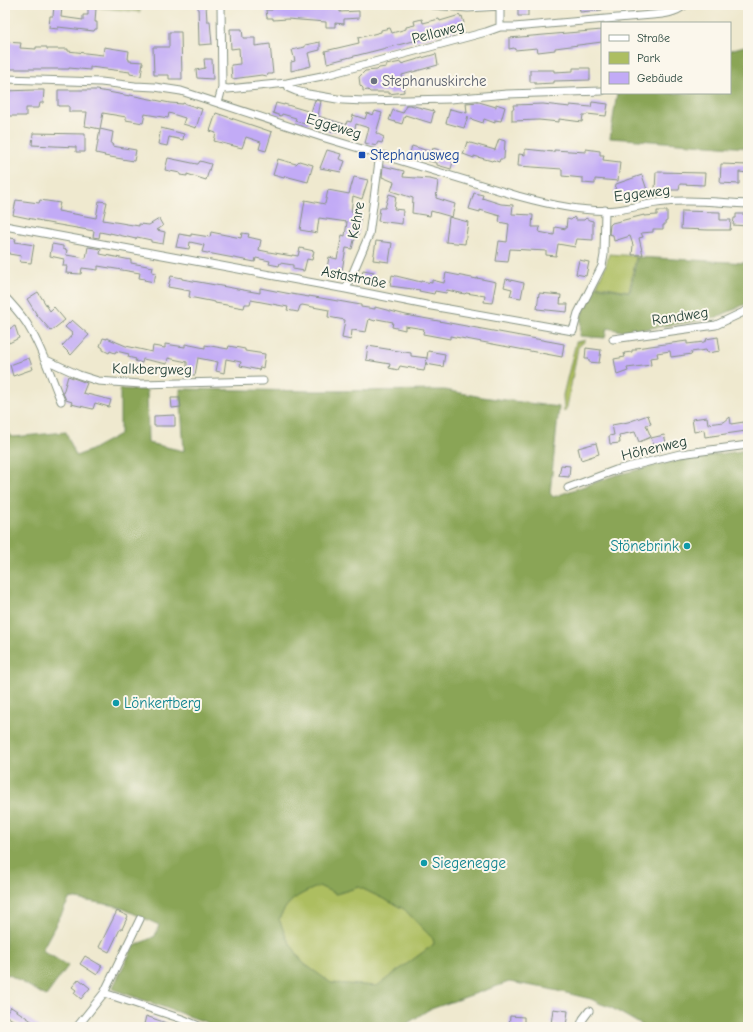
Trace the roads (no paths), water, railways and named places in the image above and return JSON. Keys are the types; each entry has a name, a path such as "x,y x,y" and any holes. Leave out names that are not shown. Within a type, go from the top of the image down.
{"street":[{"path":"218,103 222,88 221,5"},
{"path":"433,5 468,8 500,6 500,27"},
{"name":"Pellaweg","path":"222,88 228,89 287,83 322,76 374,63 500,27 670,13 679,10 685,5"},
{"name":"Eggeweg","path":"5,79 101,82 181,91 521,197 554,204 605,210 672,201 748,204"},
{"path":"287,83 289,88 308,94 343,100 364,101 450,100 507,94 601,91"},
{"name":"Kehre","path":"346,288 369,235 380,154"},
{"name":"Astastraße","path":"5,226 573,331 578,312 602,266 604,255 605,210"},
{"path":"5,297 18,311 30,328 61,401"},
{"name":"Randweg","path":"613,339 716,325 748,310"},
{"name":"Kalkbergweg","path":"44,359 79,375 98,381 141,384 263,381"},
{"name":"Höhenweg","path":"568,488 616,470 680,454 748,445"},
{"path":"77,1027 104,993 140,920"},
{"path":"104,993 182,1019 201,1027"},
{"path":"580,1027 589,1011"}],"place":[{"name":"Stephanuskirche","path":"374,81"},
{"name":"Stephanusweg","path":"362,155"},
{"name":"Stönebrink","path":"687,546"},
{"name":"Lönkertberg","path":"116,703"},
{"name":"Siegenegge","path":"424,863"}]}
